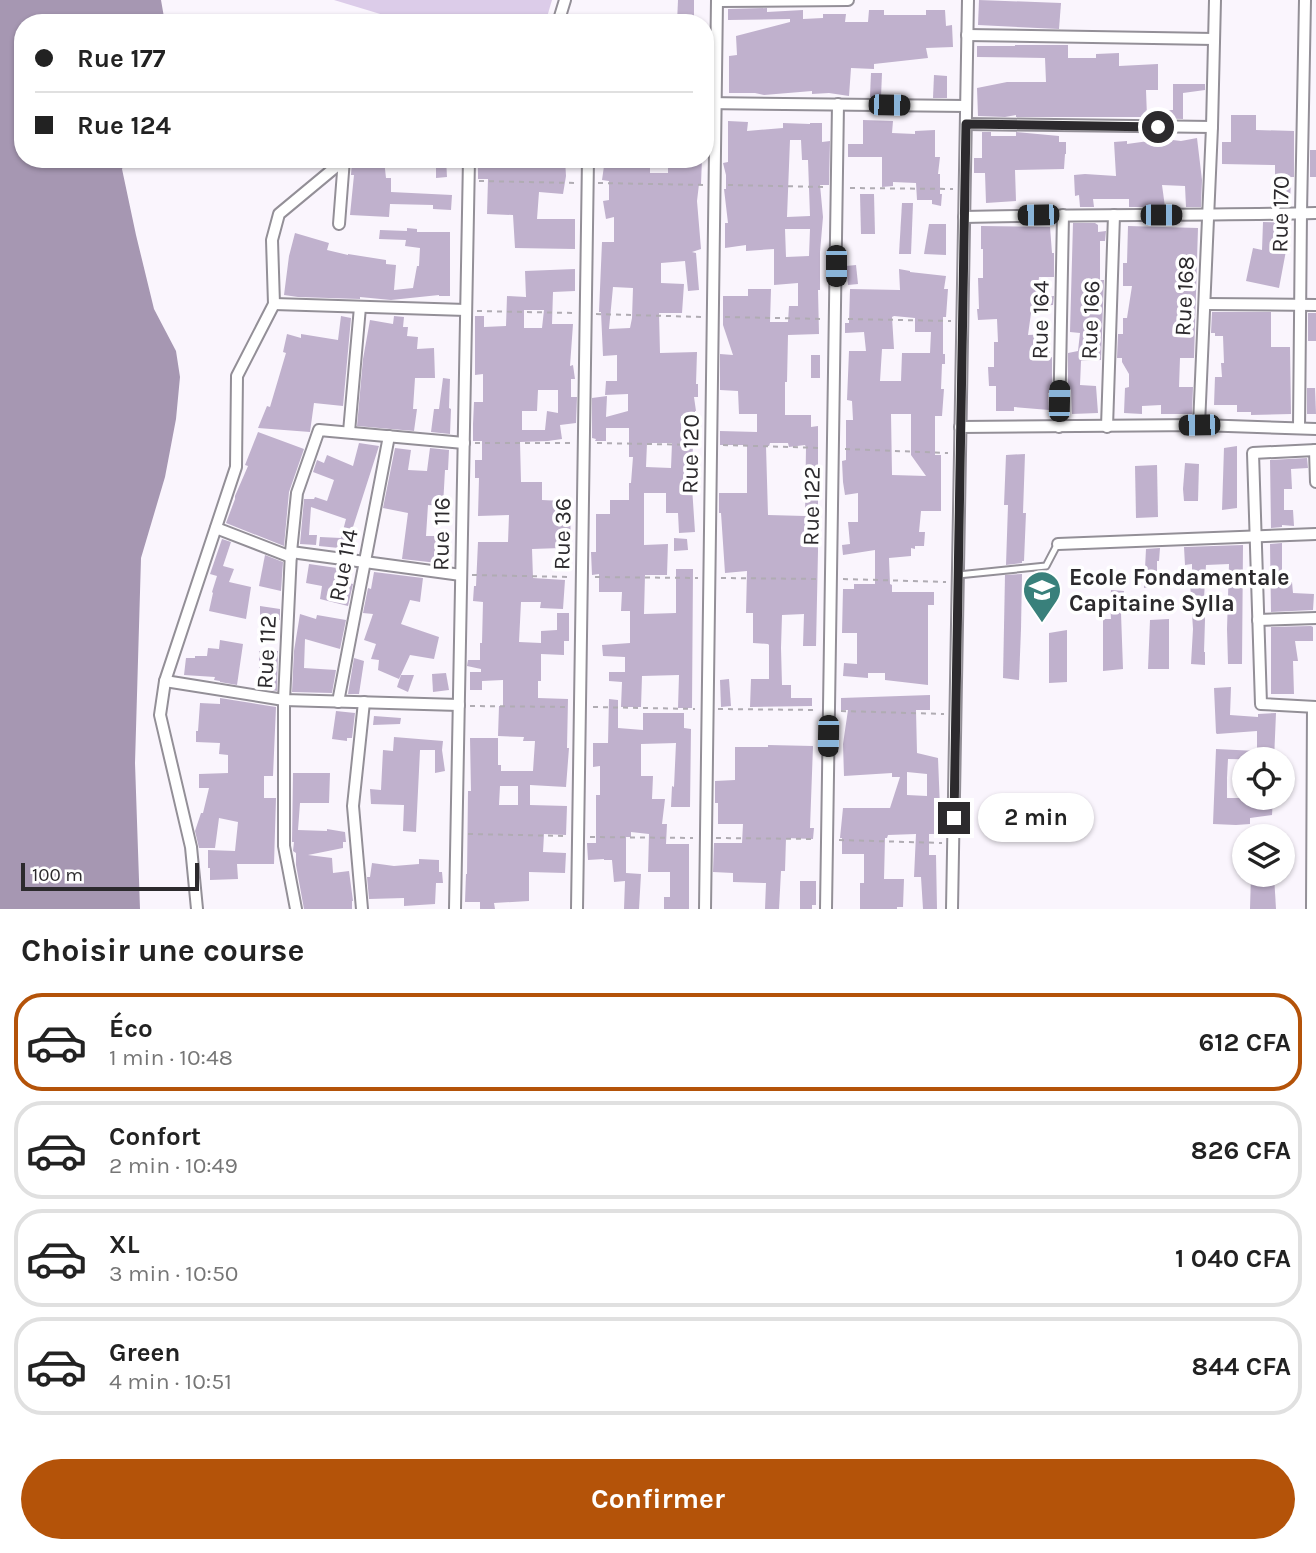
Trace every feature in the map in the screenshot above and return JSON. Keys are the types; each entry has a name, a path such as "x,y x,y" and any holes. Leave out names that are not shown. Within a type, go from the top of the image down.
{"street":[{"path":"717,1 848,0"},
{"path":"952,909 968,0"},
{"name":"Rue 168","path":"1199,425 1209,216 1215,0"},
{"name":"Rue 170","path":"1299,428 1305,0"},
{"name":"Rue 120","path":"714,45 717,1"},
{"path":"967,35 1214,39"},
{"path":"714,103 966,106"},
{"name":"Rue 122","path":"825,909 838,104"},
{"path":"966,124 1212,127"},
{"path":"197,909 191,847 160,715 165,681 236,467 237,376 274,304 272,240 279,214 334,168"},
{"path":"339,223 343,168"},
{"name":"Rue 116","path":"455,909 469,168"},
{"name":"Rue 36","path":"577,909 588,168"},
{"name":"Rue 120","path":"705,909 710,168"},
{"path":"964,217 1316,213"},
{"name":"Rue 164","path":"1059,427 1063,215"},
{"name":"Rue 166","path":"1107,427 1114,215"},
{"path":"274,304 466,310"},
{"path":"1205,304 1316,305"},
{"path":"349,432 360,307"},
{"path":"960,427 1199,425 1316,429"},
{"name":"Rue 112","path":"296,909 285,846 284,700 291,555 297,493 319,429 464,443"},
{"name":"Rue 114","path":"338,702 389,436"},
{"path":"1311,909 1314,707 1261,704 1253,453 1316,450 1316,482"},
{"path":"216,528 291,555 461,575"},
{"path":"1058,544 1316,534"},
{"path":"1258,620 1316,618"},
{"path":"165,681 284,700 459,705"},
{"path":"362,909 353,806 364,702"}],"lane":[{"path":"958,575 1046,566 1058,544"}],"shaded area":[{"path":"0,0 161,0 163,14 14,14 14,168 122,168 154,309 176,351 180,377 176,419 165,477 141,558 135,763 140,909 0,909"},
{"path":"334,0 552,0 548,14 380,14"}],"building":[{"path":"678,0 694,0 694,14 677,14"},
{"path":"979,0 1061,3 1059,29 978,25"},
{"path":"767,8 767,12 803,10 803,19 823,18 823,14 846,14 845,22 868,22 869,10 884,10 884,15 926,15 926,10 945,10 946,26 952,25 953,47 926,48 928,58 874,64 874,69 851,68 849,96 812,94 812,91 764,95 729,93 729,56 737,55 736,36 790,22 790,19 728,20 728,9"},
{"path":"1068,45 1068,58 1096,58 1096,54 1119,53 1119,66 1158,64 1158,90 1146,90 1147,117 978,116 977,88 1007,82 1046,82 1045,58 977,57 977,46"},
{"path":"871,73 882,73 881,97 870,97"},
{"path":"934,75 947,76 947,98 933,98"},
{"path":"1173,84 1205,84 1205,90 1183,93 1183,119 1148,118 1149,110 1173,110"},
{"path":"1231,115 1256,115 1256,130 1294,131 1294,177 1291,177 1290,203 1275,203 1275,165 1222,164 1222,142 1231,142"},
{"path":"863,120 893,121 892,133 915,134 915,131 935,130 935,157 940,157 938,174 942,194 941,206 932,204 932,200 917,200 916,183 893,182 893,186 882,187 882,157 848,157 848,144 863,144"},
{"path":"728,121 748,122 747,131 783,128 783,123 822,123 822,142 830,141 829,185 820,185 823,217 818,290 819,334 788,335 785,382 785,415 811,415 811,427 818,426 816,646 803,646 804,614 782,615 781,648 782,685 791,685 791,698 812,698 812,706 750,707 751,679 769,679 769,645 753,643 753,613 746,613 747,571 725,573 719,493 747,493 747,445 720,445 720,431 757,432 757,414 739,414 738,391 720,390 720,354 733,355 723,325 723,296 748,296 748,289 771,289 770,322 788,322 789,306 798,306 798,283 774,285 774,249 746,251 746,245 725,248 725,223 728,223 723,163 728,162","holes":["790,140 801,140 802,160 808,160 810,216 787,217","785,229 810,229 809,256 786,257","770,443 788,443 789,447 805,445 805,516 768,515 766,446"]},
{"path":"982,132 991,132 991,136 1016,136 1016,132 1059,136 1059,142 1066,142 1064,169 1015,170 1016,201 986,203 985,173 974,173 974,158 982,158"},
{"path":"1156,138 1181,141 1197,138 1202,180 1201,207 1186,207 1185,186 1162,185 1165,207 1129,207 1129,199 1093,199 1094,207 1080,207 1079,195 1075,196 1074,175 1116,176 1114,142 1127,141 1127,144"},
{"path":"1310,150 1316,150 1316,177 1310,177"},
{"path":"352,168 385,168 386,178 391,178 391,192 452,195 451,210 433,209 433,205 390,204 389,217 350,215 354,175 351,175"},
{"path":"436,168 446,168 447,177 436,178"},
{"path":"478,168 566,168 563,194 539,192 537,219 575,219 575,249 515,248 513,215 487,214 488,179 478,179"},
{"path":"604,168 650,168 650,173 668,173 668,168 702,168 697,201 701,249 692,252 696,253 699,290 688,291 685,261 661,263 661,283 684,284 682,313 659,313 660,353 697,352 698,397 694,397 695,415 681,416 681,430 694,430 692,487 695,532 679,533 678,513 666,513 666,493 644,493 644,545 668,544 667,575 645,575 644,614 676,613 676,569 693,569 692,708 678,708 679,675 642,676 641,707 621,707 622,682 609,681 609,672 625,672 625,657 603,656 602,645 630,643 630,611 621,611 622,592 599,592 599,574 592,575 591,552 596,552 596,514 610,514 610,500 629,500 633,457 629,457 629,428 606,428 606,441 595,441 596,439 592,438 592,398 607,396 606,417 628,411 628,394 605,395 606,381 617,381 617,355 603,356 599,312 602,242 614,242 614,217 606,219 603,201 609,200 609,181 602,180","holes":["613,287 633,288 630,328 609,329","647,443 672,443 671,468 646,467"]},
{"path":"860,194 874,194 875,234 861,234"},
{"path":"902,203 913,203 911,254 899,254"},
{"path":"1263,222 1290,223 1290,240 1279,288 1246,281 1253,248 1262,250"},
{"path":"1073,223 1095,223 1098,225 1098,232 1106,231 1105,241 1100,241 1100,280 1104,280 1101,360 1081,361 1080,385 1096,386 1098,413 1072,414 1071,389 1068,390 1068,353 1078,351 1080,333 1070,332"},
{"path":"929,224 946,224 946,255 924,254"},
{"path":"981,226 1050,227 1054,277 1039,277 1037,297 1054,296 1053,305 1032,306 1028,335 1050,334 1052,392 1048,393 1049,410 1014,407 1014,411 996,411 996,386 989,386 988,367 994,367 994,342 998,342 997,319 978,320 977,309 978,278 983,278"},
{"path":"1128,226 1198,228 1194,358 1180,358 1179,387 1193,387 1192,414 1161,414 1161,405 1142,406 1142,414 1124,413 1125,388 1129,387 1129,374 1122,358 1117,358 1118,334 1123,334 1123,318 1127,318 1132,286 1123,286"},
{"path":"407,228 417,229 417,232 450,232 450,296 391,300 284,295 295,233 329,243 327,250 386,260 386,264 396,265 394,290 413,288 419,266 420,248 405,246 406,240 379,239 380,230 407,231"},
{"path":"856,265 858,284 848,285 846,266"},
{"path":"575,269 575,291 553,292 552,324 573,324 570,366 573,365 575,379 571,379 571,397 577,397 576,423 560,425 562,439 520,442 521,482 542,482 542,500 563,501 563,506 570,506 571,550 532,549 533,578 565,580 563,609 540,608 541,602 521,602 519,642 541,643 541,631 557,630 557,613 569,613 569,641 564,641 564,655 541,654 541,681 538,681 538,698 568,699 569,748 566,787 530,785 530,805 567,806 566,835 544,834 543,852 566,853 565,873 529,872 529,901 494,903 495,909 480,909 480,902 465,902 468,791 471,791 470,738 498,738 498,765 501,765 501,771 533,771 535,741 523,741 524,737 498,736 499,706 503,706 503,680 482,681 482,690 470,690 470,672 481,672 481,669 467,666 468,660 480,660 482,643 483,602 473,601 478,542 508,542 509,515 478,516 479,478 475,478 475,460 482,460 482,441 473,441 473,424 474,402 483,402 483,374 475,375 475,316 484,316 484,327 506,326 507,296 526,297 525,271","holes":["524,310 544,310 542,328 524,328","538,390 558,390 558,413 547,411 545,430 522,430 522,411 537,411","500,786 518,786 518,805 499,805"]},
{"path":"899,269 946,276 944,289 948,289 946,317 943,317 945,364 942,364 942,416 935,416 935,455 941,455 941,511 921,511 919,532 925,532 924,546 911,548 911,556 889,558 892,592 934,592 934,605 928,605 928,685 885,680 885,673 868,673 868,678 843,676 844,663 857,664 857,633 842,633 843,589 854,589 854,584 875,584 875,550 843,555 842,545 850,544 848,522 858,522 858,493 845,495 843,482 846,420 853,420 852,401 847,400 849,351 866,351 864,332 845,333 845,323 849,323 850,289 900,290","holes":["894,316 915,318 915,332 931,332 930,353 902,353 901,381 880,381 882,349 894,349","891,414 911,414 911,455 926,476 892,475"]},
{"path":"1212,312 1271,312 1271,347 1290,347 1291,414 1251,415 1251,412 1237,412 1237,405 1214,405 1215,377 1222,377 1221,363 1224,363 1223,336 1211,333"},
{"path":"1308,313 1316,313 1316,341 1308,341"},
{"path":"341,316 351,318 343,406 314,403 310,432 258,428 267,406 270,407 286,353 283,352 287,334 301,338 301,334 338,340"},
{"path":"394,316 404,317 403,327 408,327 407,336 418,337 417,349 434,348 435,378 415,378 413,409 417,409 414,431 357,426 363,359 370,320 393,324"},
{"path":"811,355 820,355 820,378 811,378"},
{"path":"443,378 450,379 450,434 431,432 434,409 439,409"},
{"path":"1307,388 1315,388 1316,414 1307,414"},
{"path":"258,432 304,449 289,492 284,546 226,523"},
{"path":"359,443 379,446 353,527 355,528 349,549 319,546 320,537 341,538 346,519 311,507 309,535 317,535 316,545 300,544 304,499 315,497 327,501 334,480 313,472 317,460 324,463 327,455 353,466"},
{"path":"1237,446 1237,508 1222,510 1224,448"},
{"path":"395,448 411,450 408,470 427,471 430,448 449,450 443,506 428,505 426,536 446,536 447,564 402,559 408,513 383,508"},
{"path":"1025,454 1024,561 1006,565 1006,455"},
{"path":"1307,458 1308,468 1291,469 1292,489 1284,489 1284,510 1293,510 1294,526 1271,528 1270,460"},
{"path":"1185,463 1199,464 1198,501 1184,501"},
{"path":"1157,465 1158,517 1136,518 1135,466"},
{"path":"674,538 687,539 688,550 674,551"},
{"path":"222,539 231,542 223,566 234,569 229,582 251,587 246,619 209,611 217,576 210,574"},
{"path":"1282,543 1282,583 1292,582 1293,593 1314,594 1313,610 1271,612 1270,544"},
{"path":"1243,545 1242,664 1228,664 1229,564 1206,565 1205,665 1191,664 1192,564 1185,565 1184,547"},
{"path":"1160,548 1157,585 1144,588 1146,549"},
{"path":"265,555 283,562 281,591 259,586"},
{"path":"309,564 337,568 335,579 353,584 348,606 320,599 322,586 306,583"},
{"path":"374,572 423,578 420,602 410,600 401,624 439,637 434,659 410,655 399,679 378,670 379,660 371,659 376,644 364,640 373,614 363,613"},
{"path":"1022,574 1019,680 1003,678 1005,575"},
{"path":"1111,590 1124,591 1121,613 1123,669 1103,671 1103,619 1111,619"},
{"path":"260,606 280,609 280,620 260,616"},
{"path":"300,614 316,619 317,615 346,620 340,649 305,639 304,668 336,670 332,693 292,692 294,651"},
{"path":"1169,619 1169,669 1148,669 1150,620"},
{"path":"1311,626 1313,641 1295,641 1298,661 1293,661 1294,694 1271,694 1271,627"},
{"path":"1067,630 1067,682 1049,683 1049,633"},
{"path":"220,640 243,644 237,685 214,680 215,677 184,675 186,658 207,656 208,648 219,649"},
{"path":"259,651 278,651 277,691 259,688"},
{"path":"354,658 364,661 359,694 348,694"},
{"path":"446,673 449,690 433,692 432,674"},
{"path":"401,675 414,675 408,692 397,687"},
{"path":"729,679 731,706 721,707 720,680"},
{"path":"1231,687 1230,715 1258,717 1258,714 1276,713 1275,747 1257,747 1257,731 1217,734 1214,688"},
{"path":"930,695 930,710 916,710 917,753 938,758 940,808 936,809 937,834 929,834 929,855 936,855 937,909 923,909 921,877 914,877 916,834 888,835 885,838 884,879 904,879 903,907 860,909 860,883 864,883 864,854 842,854 840,838 843,808 890,808 900,777 892,777 892,773 844,776 843,744 848,710 841,710 841,698","holes":["907,772 927,774 927,796 907,795"]},
{"path":"220,698 276,707 273,776 264,776 264,798 276,798 274,864 237,864 238,879 210,880 208,850 235,851 238,822 219,818 215,848 199,848 195,831 209,788 199,788 199,774 228,773 228,755 219,754 220,743 196,742 196,731 200,703 220,704"},
{"path":"609,699 618,700 618,728 643,730 643,713 684,713 684,728 691,729 690,807 671,807 676,743 641,744 641,776 653,776 652,799 665,799 662,824 667,824 666,844 689,844 689,909 664,909 664,897 670,897 670,872 648,872 649,834 631,832 631,837 626,837 626,873 641,874 639,909 624,909 625,881 614,882 612,860 588,860 587,843 596,843 596,795 600,795 600,766 593,767 593,743 608,743"},
{"path":"336,711 355,713 352,738 347,738 347,741 332,739"},
{"path":"374,716 401,718 400,724 373,725"},
{"path":"394,737 443,741 445,771 435,773 435,750 420,750 416,832 403,831 404,805 371,804 370,789 381,790 383,750 393,751"},
{"path":"813,746 810,828 814,828 813,839 786,838 785,871 781,871 779,909 765,909 766,883 733,882 733,873 713,872 714,843 742,843 743,824 718,824 715,781 735,780 735,747"},
{"path":"1216,749 1232,750 1232,759 1228,759 1227,798 1232,798 1232,810 1272,810 1272,815 1250,818 1250,824 1213,824"},
{"path":"293,773 330,773 329,803 300,803 298,830 327,829 345,832 346,842 343,842 343,848 308,855 332,858 333,873 349,871 352,909 304,909 292,842"},
{"path":"419,859 439,860 443,883 436,883 435,904 404,906 404,898 369,899 367,877 370,877 372,863 394,866 419,864"},
{"path":"800,881 816,881 816,905 812,905 812,909 800,909"},
{"path":"1251,887 1275,887 1276,909 1250,909"}],"place":[{"name":"Ecole Fondamentale Capitaine Sylla","path":"1042,624"}],"route":[{"path":"954,818 966,124 1158,127"}]}
